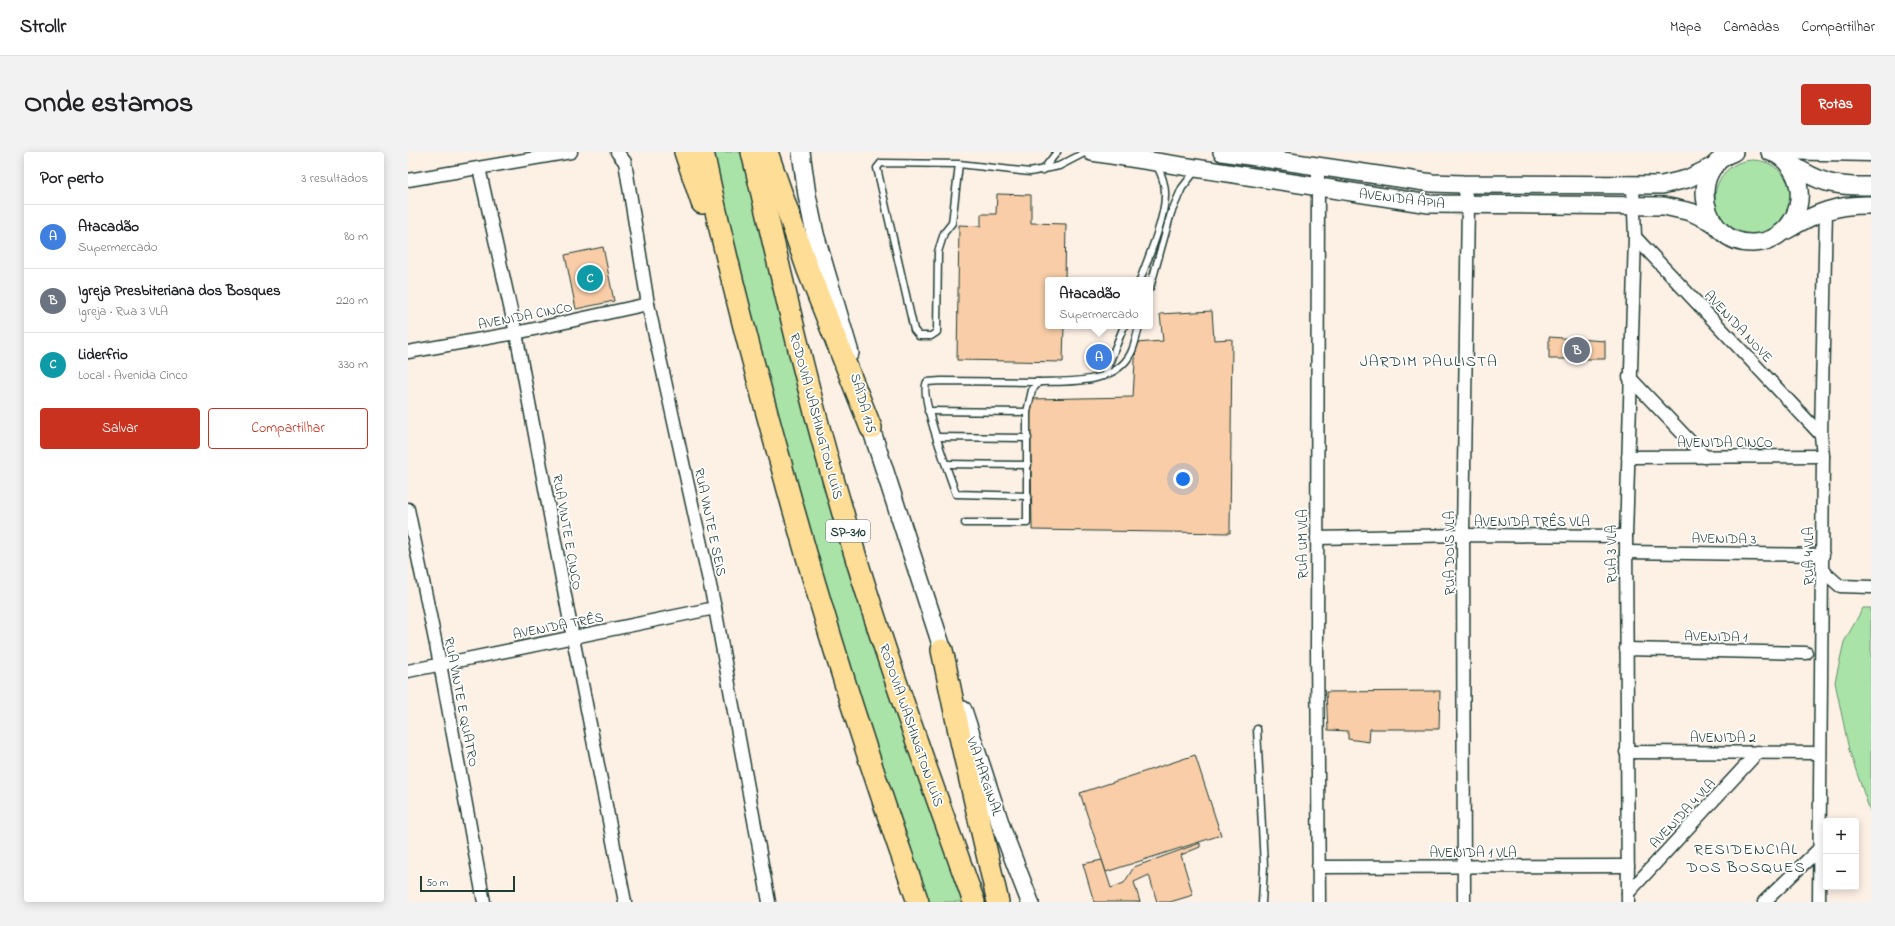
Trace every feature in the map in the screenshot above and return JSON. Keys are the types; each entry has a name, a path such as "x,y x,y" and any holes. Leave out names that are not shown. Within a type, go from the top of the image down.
{"highway":[{"path":"685,152 746,340 820,601 891,825 918,902"},
{"path":"703,152 746,340"},
{"name":"RODOVIA WASHINGTON LUÍS","path":"752,152 802,362 840,504 903,706 974,902"},
{"path":"767,152 808,270 871,428"},
{"path":"942,650 962,748 998,902"}],"street":[{"path":"408,180 571,152"},
{"name":"RUA VINTE E SEIS","path":"617,152 625,162 648,304 715,608 769,902"},
{"name":"SAÍDA 175","path":"801,152 807,195 815,234 871,428 942,650"},
{"name":"AVENIDA ÁPIA","path":"1092,152 1429,204 1664,206 1690,212 1712,222"},
{"name":"AVENIDA ÁPIA","path":"1222,152 1432,183 1633,186 1662,185 1687,180 1716,165 1722,158 1734,152"},
{"path":"1777,156 1871,155"},
{"path":"1777,156 1819,181 1842,186 1871,186"},
{"path":"1777,156 1796,175 1800,191 1799,207 1792,222 1781,233"},
{"path":"1716,165 1708,178 1704,193 1706,208 1712,222 1723,233 1737,241 1752,243 1768,241 1807,218 1826,211 1844,206 1871,205"},
{"name":"RUA UM VLA","path":"1318,166 1317,538 1319,902"},
{"name":"RUA VINTE E CINCO","path":"479,168 516,333 573,638 625,902"},
{"name":"RUA DOIS VLA","path":"1463,184 1468,204 1463,535 1464,902"},
{"name":"RUA 3 VLA","path":"1628,898 1626,536 1629,377 1634,237 1632,206 1633,186"},
{"name":"RUA 4 VLA","path":"1819,902 1823,571 1823,456 1821,435 1826,211"},
{"name":"AVENIDA NOVE","path":"1634,237 1821,435"},
{"name":"AVENIDA CINCO","path":"408,352 516,333 648,304"},
{"path":"1629,377 1706,457"},
{"name":"AVENIDA CINCO","path":"1628,458 1823,456"},
{"name":"RUA VINTE E QUATRO","path":"408,509 440,664 484,902"},
{"name":"AVENIDA TRÊS VLA","path":"1317,538 1463,535 1626,536"},
{"name":"AVENIDA 3","path":"1626,552 1823,555"},
{"path":"1823,571 1840,586 1871,587"},
{"name":"AVENIDA TRÊS","path":"408,671 715,608"},
{"name":"AVENIDA 1","path":"1626,649 1806,653"},
{"name":"VIA MARGINAL","path":"942,650 1004,832 1030,902"},
{"name":"AVENIDA 2","path":"1626,752 1820,753"},
{"name":"AVENIDA 4 VLA","path":"1628,898 1758,752"},
{"path":"1764,902 1819,849"},
{"name":"AVENIDA 1 VLA","path":"1318,867 1628,866"}],"lane":[{"path":"1042,171 1057,152"},
{"path":"959,164 952,222 944,233 938,252 937,332 932,336 919,336 914,330 877,168 881,163 959,164 1030,172 1042,171 1059,166 1086,152"},
{"path":"1141,277 1162,215 1165,196 1163,179 1156,162"},
{"path":"1153,277 1171,213 1182,188 1198,168"},
{"path":"1104,376 1123,329"},
{"path":"1028,496 956,494 928,411 924,388 928,382 1039,382 1077,380 1104,376 1122,366 1131,352 1138,329"},
{"path":"965,523 1027,523 1028,412 1032,390 1039,382"},
{"path":"928,411 1028,412"},
{"path":"937,437 1028,438"},
{"path":"946,464 1028,466"},
{"path":"1257,729 1264,866 1262,902"}],"green space":[{"path":"710,152 742,152 965,902 926,902 885,783 782,442"},
{"path":"1753,160 1768,163 1780,171 1788,183 1791,198 1788,213 1780,225 1768,233 1753,236 1738,233 1726,225 1718,213 1715,198 1718,183 1726,171 1738,163"},
{"path":"1863,608 1871,608 1871,814 1849,750 1835,682 1844,642"}],"building":[{"path":"997,194 1031,195 1031,223 1066,224 1065,277 1045,277 1045,329 1064,329 1063,362 957,360 959,225 981,226 981,214 996,214"},
{"path":"603,247 614,301 576,309 565,255"},
{"path":"1212,311 1214,340 1232,339 1230,533 1032,530 1030,399 1133,397 1136,343 1163,341 1160,314"},
{"path":"1549,337 1605,341 1605,359 1549,359"},
{"path":"1440,691 1439,729 1370,729 1369,742 1348,739 1348,731 1328,730 1326,692"},
{"path":"1195,755 1221,835 1106,872 1080,793"},
{"path":"1200,843 1200,847 1181,855 1193,895 1170,902 1157,902 1149,875 1134,882 1140,902 1094,902 1083,864 1102,860 1111,888 1124,883 1134,867"}],"place":[{"name":"Liderfrio","path":"590,278"},
{"name":"Igreja Presbiteriana dos Bosques","path":"1577,350"},
{"name":"Atacadão","path":"1099,357"}],"district":[{"name":"JARDIM PAULISTA","path":"1429,360"},
{"name":"RESIDENCIAL DOS BOSQUES","path":"1746,857"}]}
